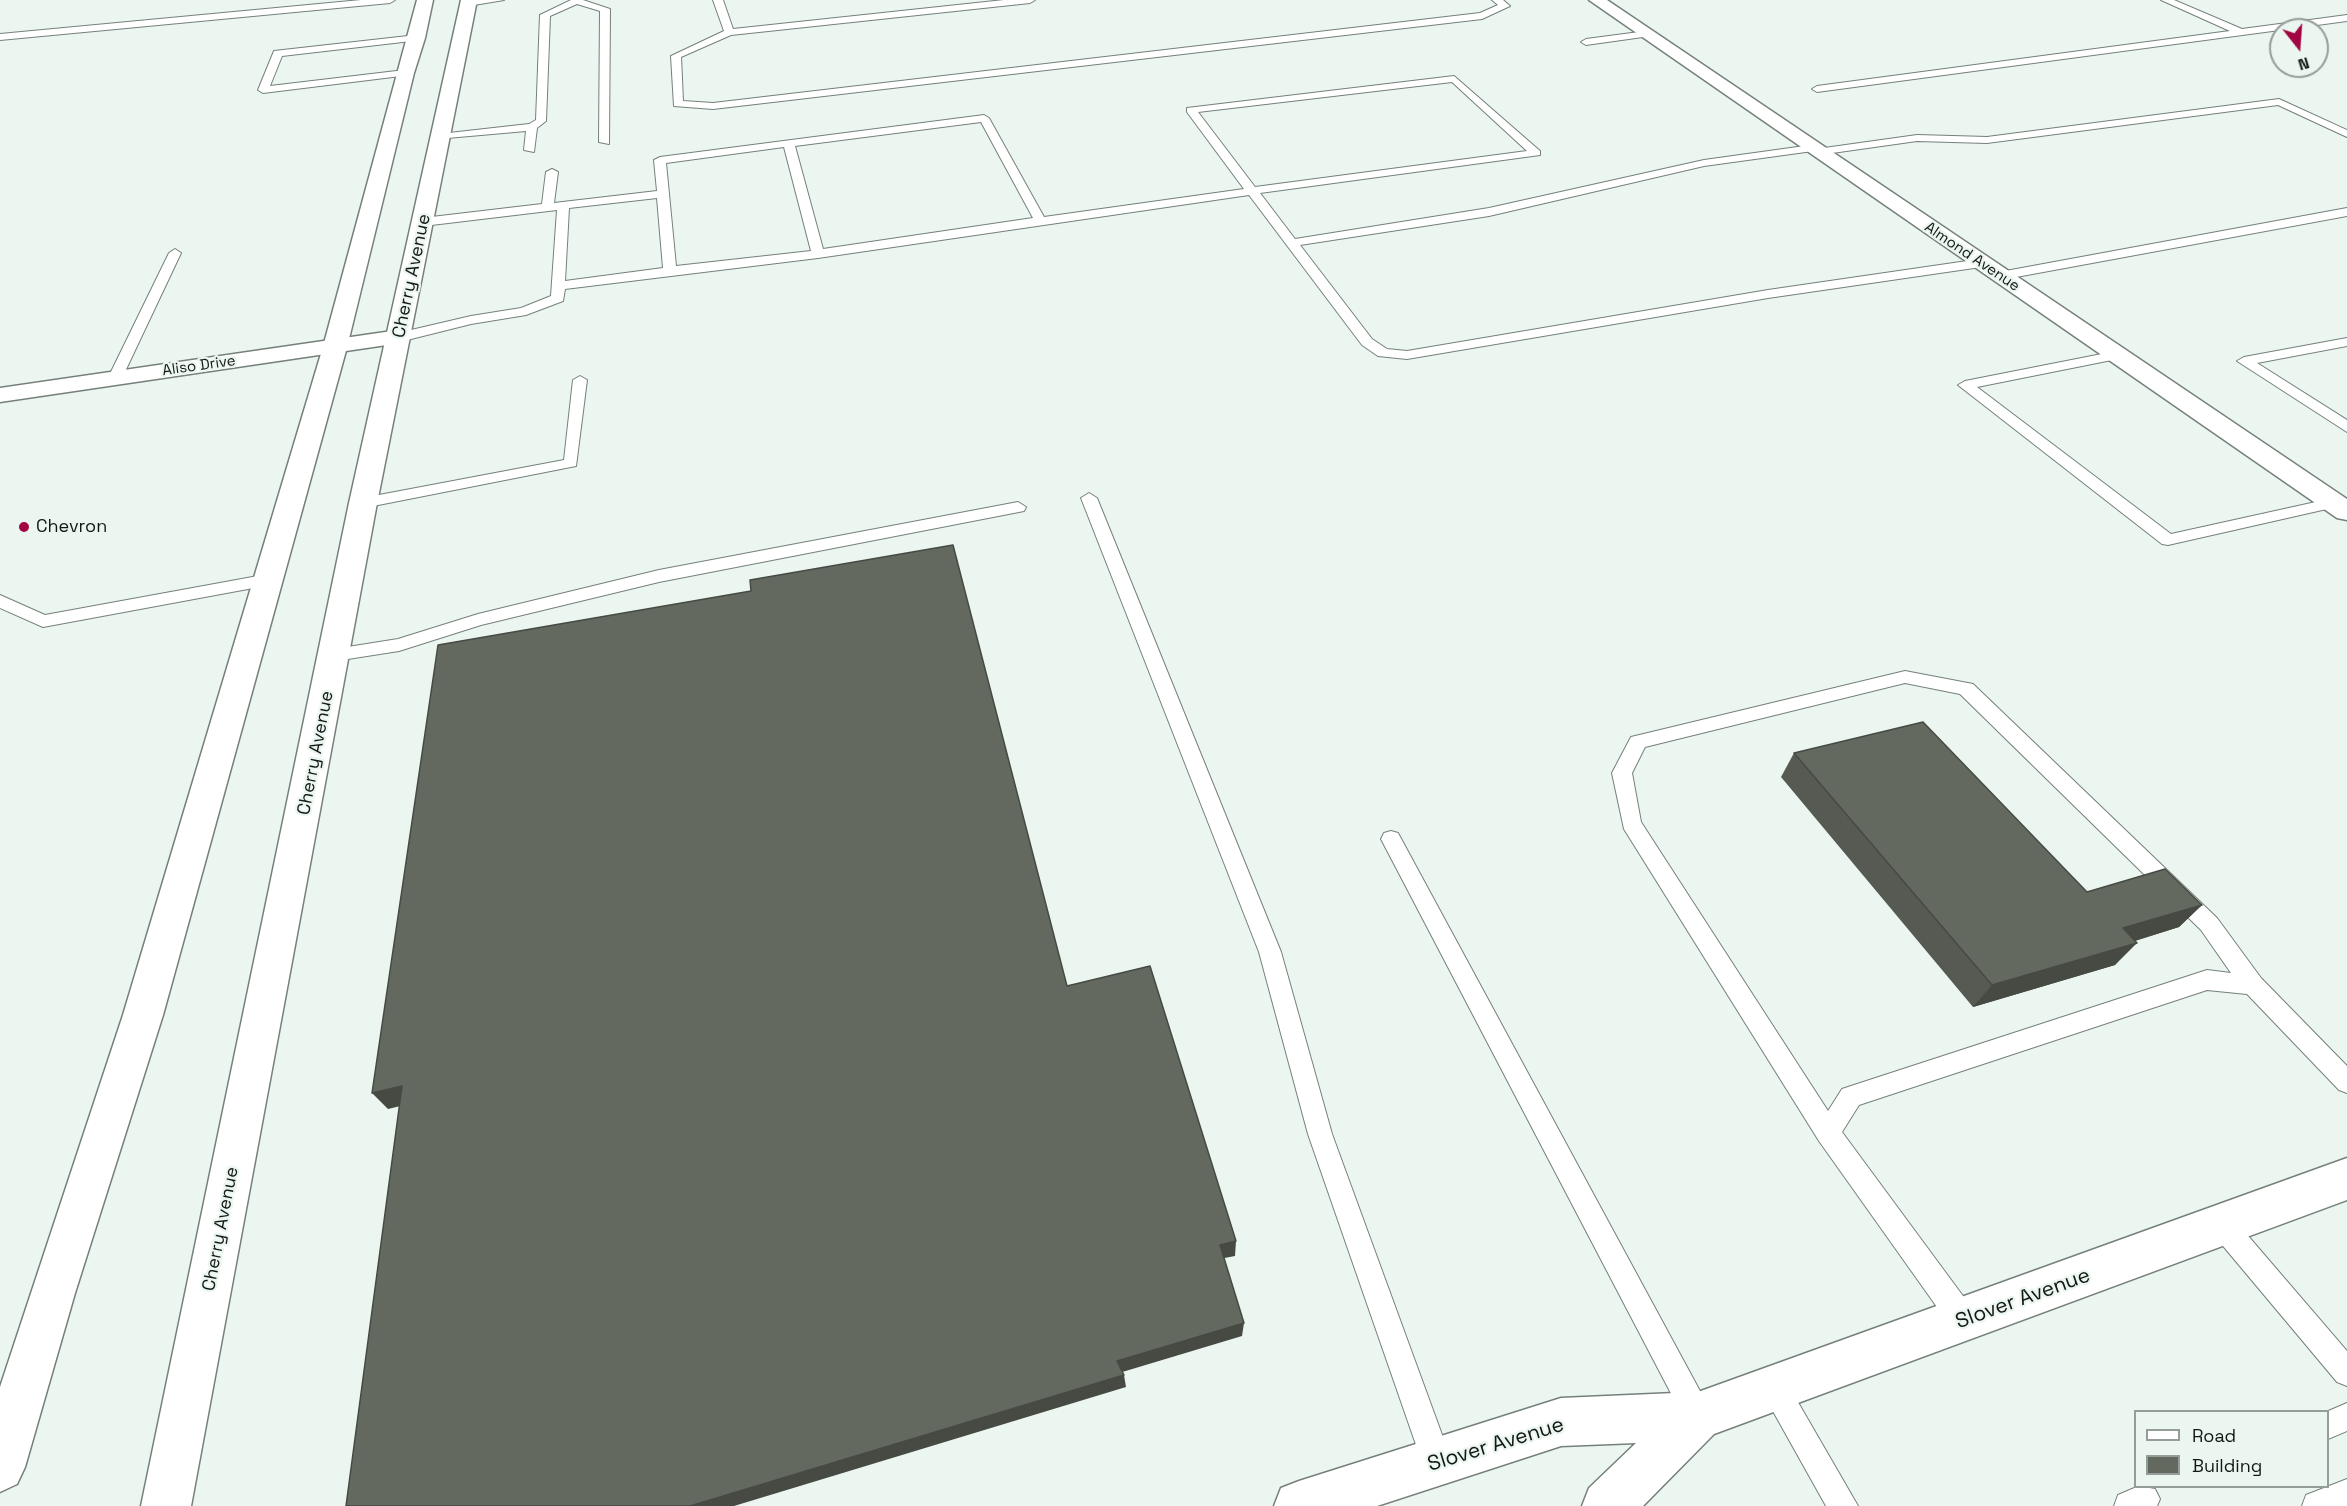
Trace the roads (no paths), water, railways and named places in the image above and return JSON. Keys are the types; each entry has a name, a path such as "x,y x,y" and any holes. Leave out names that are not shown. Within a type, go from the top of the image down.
{"main road":[{"path":"0,1467 52,1293 143,1015 335,346 405,73 417,38 425,0"},
{"name":"Almond Avenue","path":"1597,0 2340,508"},
{"name":"Cherry Avenue","path":"166,1506 335,655 363,503 469,2"},
{"name":"Aliso Drive","path":"0,395 399,337"},
{"name":"Slover Avenue","path":"1299,1506 1561,1422 1698,1416 1964,1321 2347,1179"},
{"name":"Slover Avenue","path":"1607,1506 1698,1416"}],"lane":[{"path":"0,37 390,0"},
{"path":"469,2 499,0"},
{"path":"440,137 532,127 541,121 545,15 576,0 605,9 605,142"},
{"path":"718,0 729,32"},
{"path":"1030,0 729,32 676,56 678,104 713,106 1482,16 1505,6 1497,0"},
{"path":"2166,0 2241,32"},
{"path":"1817,89 2347,18"},
{"path":"1586,42 1647,34"},
{"path":"405,73 263,90 278,53 417,38"},
{"path":"558,286 818,254 1252,191 1536,153 1454,79 1191,110 1252,191 1367,342 1383,353 1407,356 1768,294 1981,262"},
{"path":"1292,243 1489,212 1704,162 1917,138 1987,140 2279,102 2347,134"},
{"path":"670,271 660,160 984,118 1040,221"},
{"path":"530,150 532,127"},
{"path":"789,143 818,254"},
{"path":"548,207 552,172"},
{"path":"423,222 663,194"},
{"path":"399,337 432,333 458,323 540,309 558,298 563,205"},
{"path":"2000,276 2347,212"},
{"path":"116,378 175,253"},
{"path":"2347,342 2244,361 2347,428"},
{"path":"2117,355 1965,385 2168,540 2340,508"},
{"path":"363,503 571,464 580,380"},
{"path":"1089,498 1270,952 1320,1134 1437,1462"},
{"path":"335,655 399,645 478,620 659,576 1018,507"},
{"path":"0,601 43,621 269,579"},
{"path":"1964,1321 1828,1133 1777,1057 1631,823 1622,773 1638,742 1905,677 1966,689 2209,924 2253,985 2347,1083"},
{"path":"1391,839 1698,1416"},
{"path":"1828,1133 1851,1097 2207,980 2253,985"},
{"path":"2222,1225 2347,1372"},
{"path":"1774,1388 1843,1506"},
{"path":"2329,1425 2347,1417"},
{"path":"2317,1506 2347,1494"}],"place":[{"name":"Chevron","path":"24,527"}]}
